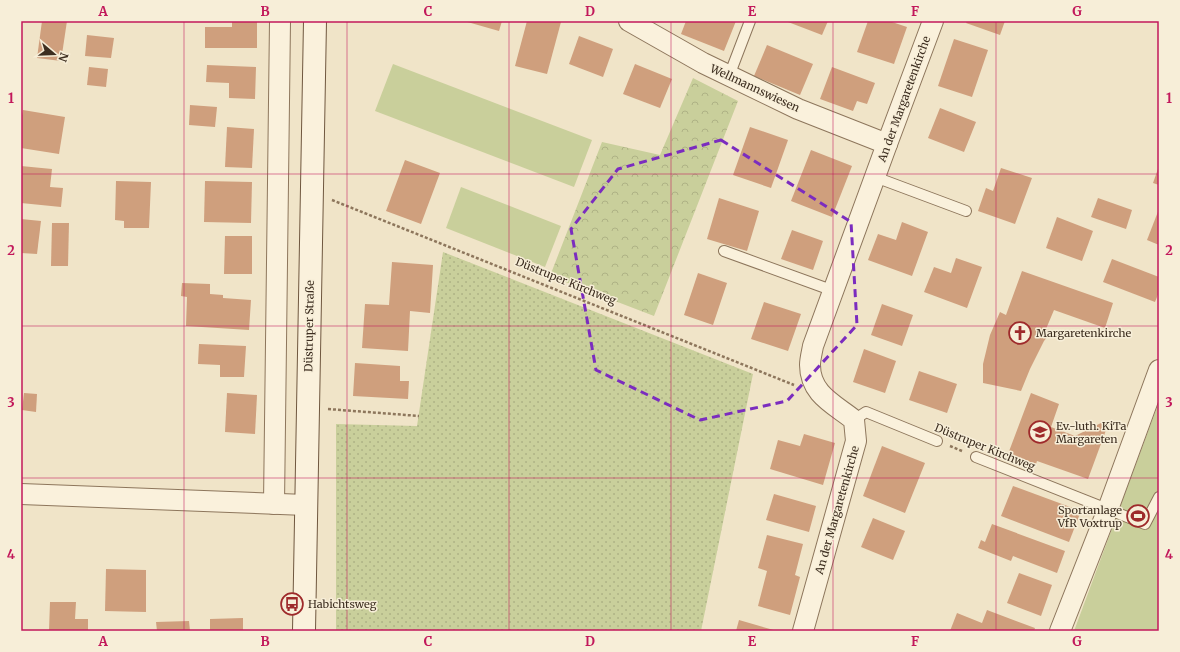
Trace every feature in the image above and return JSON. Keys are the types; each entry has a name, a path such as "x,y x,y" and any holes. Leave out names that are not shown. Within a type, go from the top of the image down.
{"street":[{"path":"274,504 280,21"},
{"name":"Düstruper Straße","path":"304,631 315,21"},
{"name":"Wellmannswiesen","path":"629,21 703,63 798,109 887,144"},
{"name":"An der Margaretenkirche","path":"812,381 810,364 814,346 933,21"},
{"path":"1060,631 1108,509 1159,370"},
{"path":"812,381 820,394 854,420"},
{"name":"An der Margaretenkirche","path":"803,631 856,441 854,420"},
{"path":"21,494 306,505"}],"lane":[{"path":"729,76 750,21"},
{"path":"875,178 966,211"},
{"path":"724,251 834,291"},
{"name":"Düstruper Kirchweg","path":"854,420 866,412 937,441"},
{"name":"Düstruper Kirchweg","path":"976,457 1145,524 1159,497"}],"path":[{"name":"Düstruper Kirchweg","path":"312,197 329,199 796,386 812,381"},
{"path":"307,408 419,416"},
{"name":"Düstruper Kirchweg","path":"937,441 976,457"}],"highlighted area":[{"path":"721,140 851,222 857,325 787,401 700,420 596,370 571,229 618,169"}],"green space":[{"path":"393,64 592,140 574,187 375,111"},
{"path":"693,78 738,101 654,316 550,276 602,142 660,155"},
{"path":"461,187 561,226 545,267 446,228"},
{"path":"443,252 753,374 701,631 336,631 336,424 417,426"},
{"name":"Sportanlage VfR Voxtrup","path":"1159,402 1159,631 1074,631"}],"building":[{"path":"42,21 67,21 61,61 37,58"},
{"path":"232,21 257,21 257,48 205,48 205,27 232,27"},
{"path":"464,21 502,21 499,31"},
{"path":"527,21 561,22 547,74 515,66"},
{"path":"686,21 736,21 724,51 681,34"},
{"path":"828,21 822,35 788,22"},
{"path":"868,21 889,21 907,27 894,64 857,52"},
{"path":"967,21 1005,21 1000,35 966,23"},
{"path":"87,35 114,38 111,58 85,56"},
{"path":"579,36 613,49 603,77 569,64"},
{"path":"954,39 988,50 972,97 938,86"},
{"path":"767,45 813,64 800,95 754,76"},
{"path":"635,64 672,79 660,108 623,94"},
{"path":"207,65 256,67 255,99 229,98 229,83 206,82"},
{"path":"89,67 108,69 106,87 87,85"},
{"path":"832,67 875,83 867,104 857,101 853,111 820,99"},
{"path":"190,105 217,107 215,127 189,125"},
{"path":"940,108 976,122 964,152 928,138"},
{"path":"23,110 65,117 59,154 21,148 21,121"},
{"path":"227,127 254,129 252,168 225,167"},
{"path":"750,127 788,140 771,188 733,175"},
{"path":"811,150 852,166 832,217 791,201"},
{"path":"405,160 440,173 421,224 386,211"},
{"path":"21,166 52,169 50,187 63,188 61,207 21,203"},
{"path":"1159,166 1159,185 1153,183"},
{"path":"1001,168 1032,178 1015,224 978,211 986,188 993,191"},
{"path":"116,181 151,182 149,228 124,228 124,221 115,220"},
{"path":"205,181 252,182 251,223 204,222"},
{"path":"719,198 759,211 747,251 707,239"},
{"path":"1098,198 1132,210 1126,229 1091,217"},
{"path":"1159,209 1159,245 1147,240"},
{"path":"1057,217 1093,231 1082,261 1046,248"},
{"path":"21,219 41,221 37,254 21,253"},
{"path":"902,222 928,232 912,276 868,260 878,234 896,240"},
{"path":"52,223 69,223 68,266 51,266"},
{"path":"792,230 823,241 813,270 781,259"},
{"path":"225,236 252,236 252,274 224,274"},
{"path":"956,258 982,267 967,308 924,292 934,267 951,273"},
{"path":"1112,259 1159,277 1159,292 1155,302 1103,282"},
{"path":"392,262 433,265 430,313 410,311 408,351 362,348 365,304 389,305"},
{"name":"Margaretenkirche","path":"1022,271 1113,303 1105,328 1054,310 1046,329 1052,331 1044,341 1021,391 983,383 983,364 990,335 1000,312 1006,315"},
{"path":"698,273 727,283 713,325 684,315"},
{"path":"182,283 210,284 210,294 223,295 223,298 251,300 249,330 186,326 187,297 181,296"},
{"path":"764,302 801,314 788,351 751,339"},
{"path":"882,304 913,315 902,346 871,335"},
{"path":"199,344 246,346 244,377 220,377 220,365 198,364"},
{"path":"864,349 896,361 885,393 853,382"},
{"path":"355,363 400,366 400,381 409,381 408,399 353,396"},
{"path":"919,371 957,384 947,413 909,400"},
{"path":"24,393 37,394 36,412 22,410"},
{"path":"227,393 257,395 255,434 225,432"},
{"name":"Ev.-luth. KiTa Margareten","path":"1031,393 1059,404 1051,427 1075,436 1105,421 1109,422 1088,479 1037,461 1036,464 1008,454"},
{"path":"804,434 835,443 823,485 770,469 778,440 800,446"},
{"path":"882,446 925,463 905,513 863,496"},
{"path":"1013,486 1081,511 1069,542 1001,516"},
{"path":"774,494 816,506 809,532 766,520"},
{"path":"873,518 905,531 893,560 861,547"},
{"path":"992,524 1065,551 1057,573 1013,556 1011,561 978,548 981,540 985,542"},
{"path":"767,535 803,544 795,575 800,577 790,615 758,606 767,571 758,568"},
{"path":"106,569 146,570 146,612 105,611"},
{"path":"1019,573 1052,585 1041,616 1007,603"},
{"path":"50,602 76,602 75,619 88,619 88,631 49,631"},
{"path":"987,610 1035,628 1034,631 950,631 957,613 982,623"},
{"path":"243,618 243,631 210,631 210,619"},
{"path":"739,620 777,631 736,631"},
{"path":"189,621 190,631 157,631 156,622"}],"place":[{"name":"Margaretenkirche","path":"1020,333"},
{"name":"Ev.-luth. KiTa Margareten","path":"1040,432"},
{"name":"Sportanlage VfR Voxtrup","path":"1138,516"},
{"name":"Habichtsweg","path":"292,604"}]}
